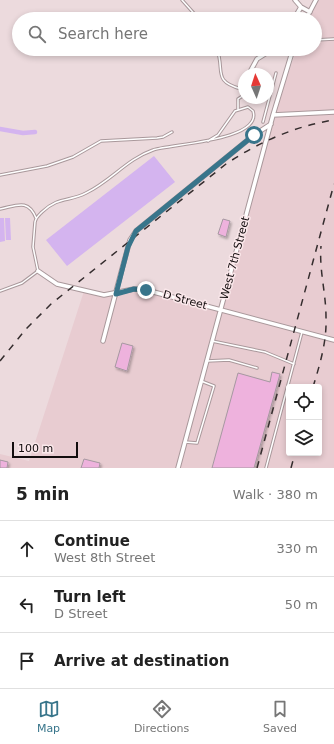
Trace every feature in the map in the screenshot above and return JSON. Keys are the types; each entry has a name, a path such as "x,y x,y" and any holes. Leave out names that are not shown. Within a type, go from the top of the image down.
{"street":[{"path":"296,0 300,7 310,12 316,0"},
{"path":"298,12 300,7"},
{"path":"252,68 257,59 262,56"},
{"name":"West 7th Street","path":"178,468 273,116 291,56"},
{"path":"273,116 334,112"},
{"path":"103,341 128,247 136,231 254,135 271,124"},
{"name":"D Street","path":"38,271 57,284 104,295 116,294 134,289 146,290 334,340"}],"lane":[{"path":"182,0 193,12"},
{"path":"322,40 334,39"},
{"path":"219,56 222,78 227,84 238,88"},
{"path":"263,122 276,73"},
{"path":"238,104 238,109"},
{"path":"36,218 52,204 86,194 144,154 164,147 208,141 229,136 251,123 254,118 253,111 248,107 235,111 218,135 208,141"},
{"path":"0,175 47,166 73,157 101,141 157,138 163,137 172,132"},
{"path":"0,209 18,204 24,205 32,210 36,218 33,247 38,271 22,283 0,291"},
{"path":"266,468 302,332"},
{"path":"212,340 265,352 294,364"},
{"path":"207,361 236,361 257,368"},
{"path":"185,442 197,444 214,386 201,381"}],"shaded area":[{"path":"316,0 334,0 334,468 0,468 0,454 29,461 84,291 116,293 141,289 221,309 273,115 294,56 322,56 322,12 310,12"},
{"path":"154,156 175,182 67,266 46,240"},
{"path":"0,218 4,218 5,241 0,242"},
{"path":"5,218 10,218 11,240 6,240"}],"building":[{"path":"223,219 230,221 226,237 218,234"},
{"path":"122,343 133,346 127,371 115,367"},
{"path":"272,372 280,374 254,468 212,468 238,373 270,382"},
{"path":"84,459 100,463 99,468 81,468"},
{"path":"0,460 8,462 7,468 0,468"}],"waterway":[{"path":"0,129 23,133 35,132"}],"railway":[{"path":"0,361 26,329 51,304 226,164 251,149 278,136 305,126 334,120"},
{"path":"257,468 334,184"},
{"path":"314,384 322,352 326,326 321,246"},
{"path":"291,468 294,456"}],"route":[{"path":"146,290 134,289 116,294 130,240 133,235 254,135"}]}
